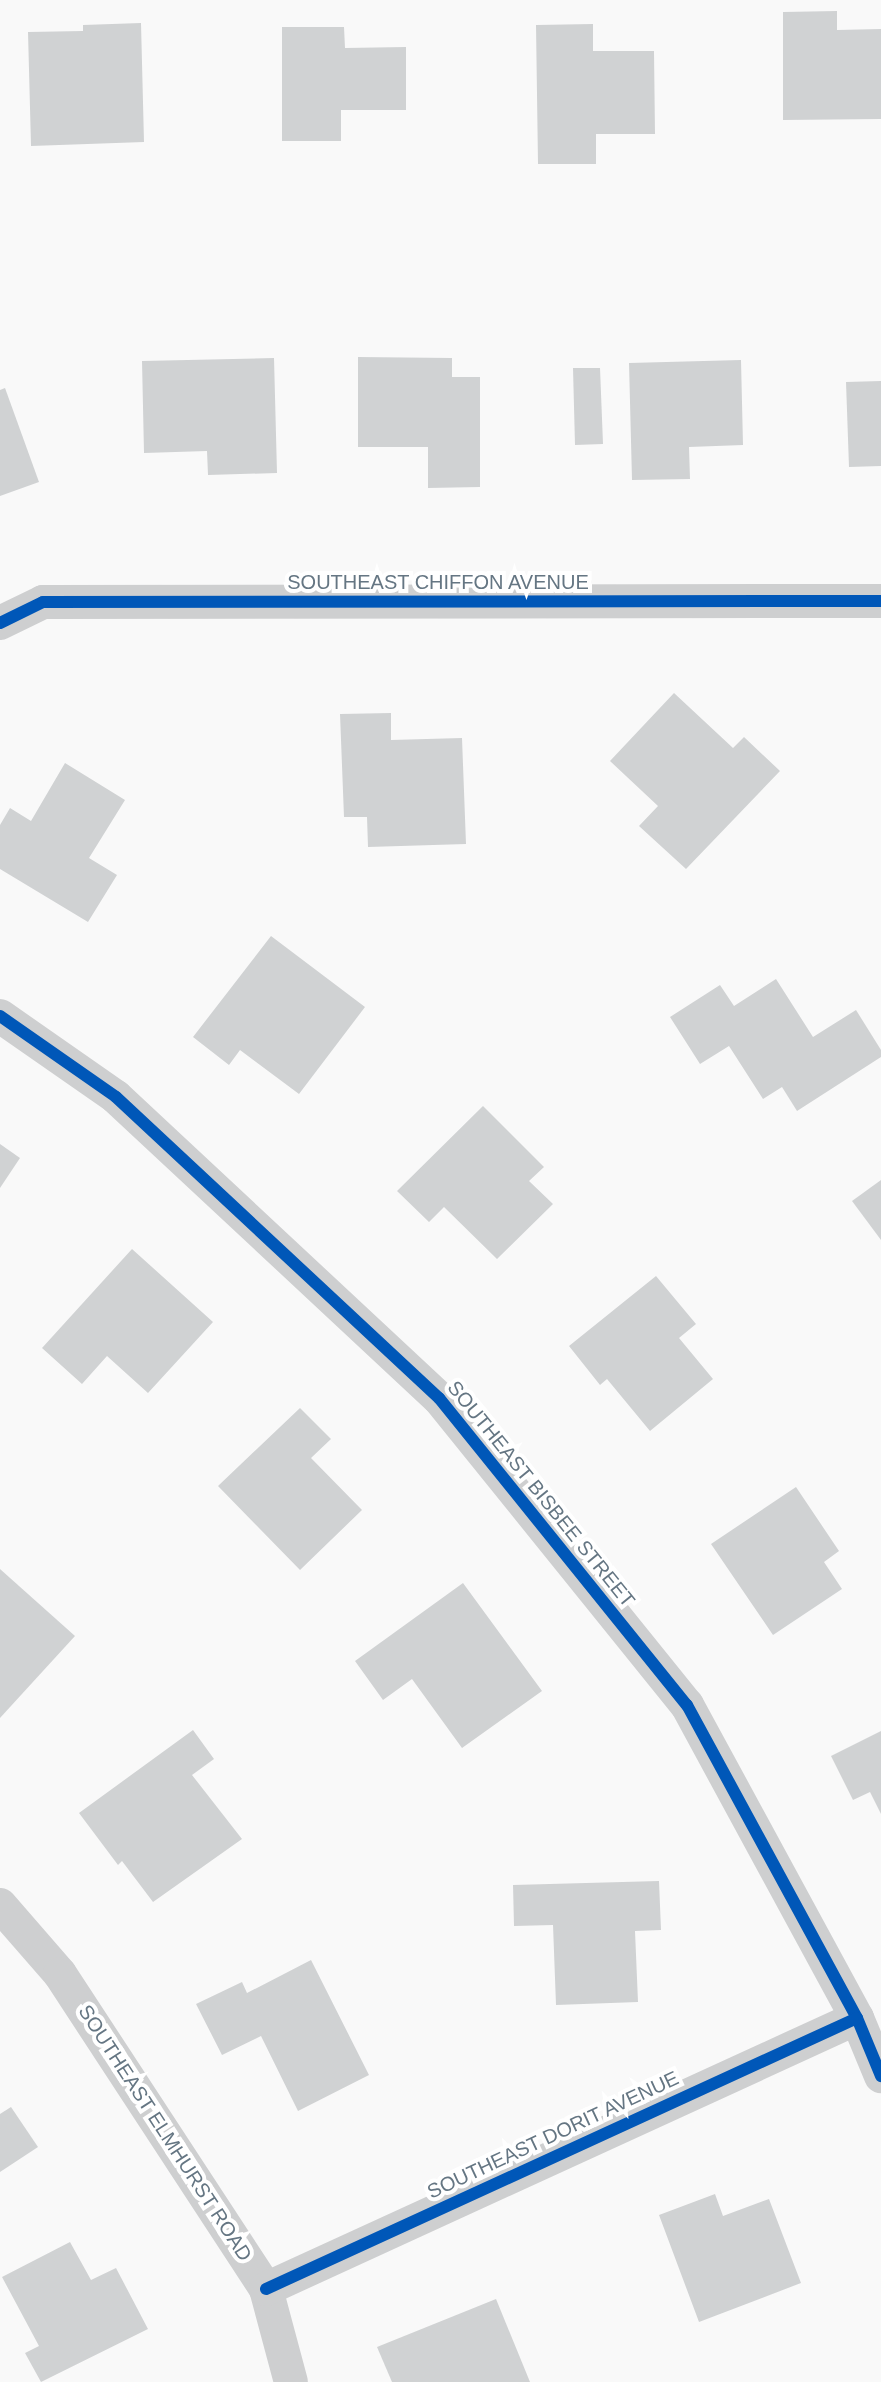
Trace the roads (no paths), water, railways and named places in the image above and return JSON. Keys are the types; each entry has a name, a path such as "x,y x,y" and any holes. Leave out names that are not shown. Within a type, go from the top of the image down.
{"street":[{"name":"SOUTHEAST CHIFFON AVENUE","path":"0,623 43,602 881,601"},
{"name":"SOUTHEAST BISBEE STREET","path":"0,1016 116,1097 439,1398 687,1705 857,2018 881,2076"},
{"name":"SOUTHEAST ELMHURST ROAD","path":"0,1905 60,1974 266,2289 291,2382"},
{"name":"SOUTHEAST DORIT AVENUE","path":"266,2289 857,2018"}]}
